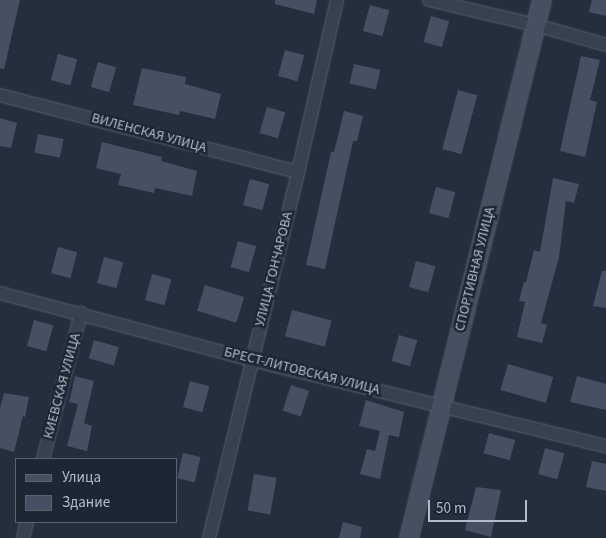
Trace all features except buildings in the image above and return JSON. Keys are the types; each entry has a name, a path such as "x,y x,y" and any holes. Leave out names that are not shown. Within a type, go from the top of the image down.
{"street":[{"name":"УЛИЦА ГОНЧАРОВА","path":"208,538 298,172 337,0"},
{"path":"429,0 536,25 606,45"},
{"name":"СПОРТИВНАЯ УЛИЦА","path":"409,538 542,0"},
{"name":"ВИЛЕНСКАЯ УЛИЦА","path":"0,95 298,172"},
{"name":"БРЕСТ-ЛИТОВСКАЯ УЛИЦА","path":"0,293 252,360 606,446"},
{"name":"КИЕВСКАЯ УЛИЦА","path":"43,458 81,313"},
{"path":"23,538 27,523"}]}
